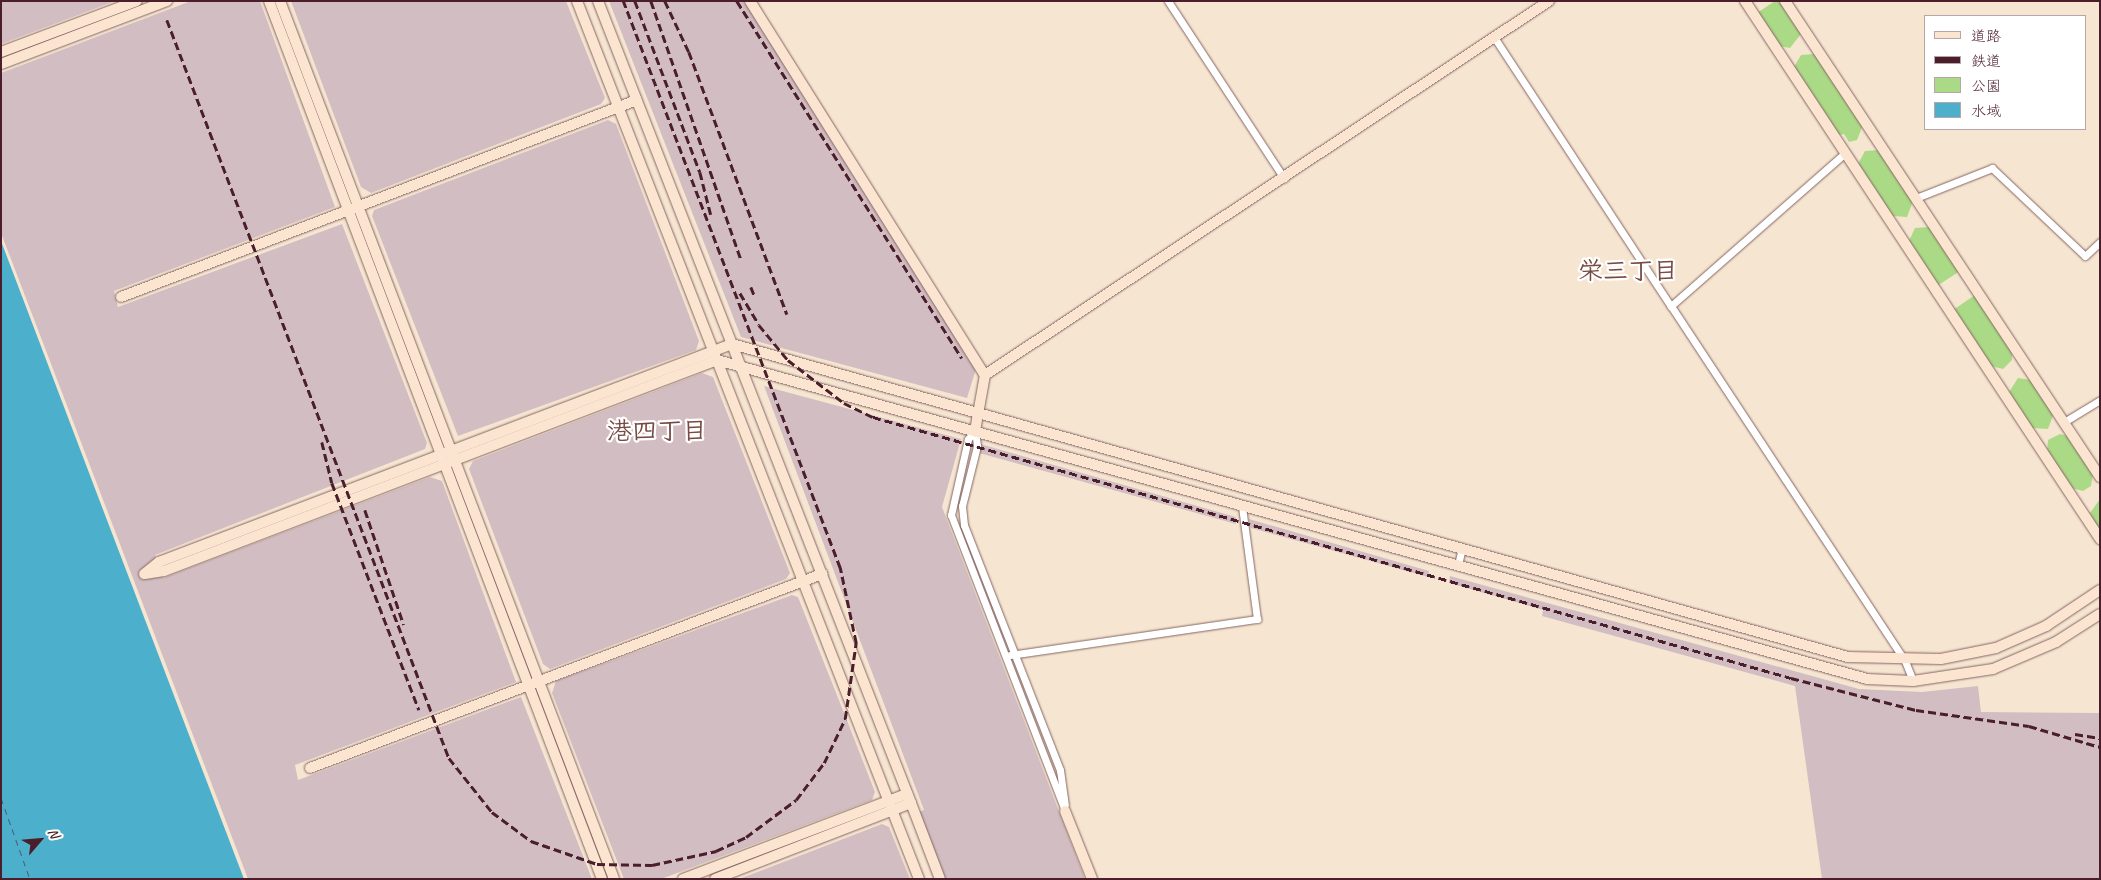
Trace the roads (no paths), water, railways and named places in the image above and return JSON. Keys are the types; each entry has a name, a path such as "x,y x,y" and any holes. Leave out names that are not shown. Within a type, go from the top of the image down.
{"street":[{"path":"1,52 137,1"},
{"path":"1,64 167,1"},
{"path":"269,1 456,459 602,879"},
{"path":"280,1 441,453 614,879"},
{"path":"577,1 919,879"},
{"path":"598,1 940,879"},
{"path":"750,1 985,375 975,431 977,446 962,515 1060,770 1065,811"},
{"path":"1168,1 1284,178"},
{"path":"985,375 1549,1"},
{"path":"1745,1 2100,539"},
{"path":"1785,1 2100,477"},
{"path":"1494,37 1906,661 1914,681"},
{"path":"121,297 637,100"},
{"path":"1672,306 1845,153"},
{"path":"1916,198 1992,168 2085,256 2100,242"},
{"path":"2100,590 2046,626 2004,645 1953,659 1906,661 1848,657 732,344 715,355 456,459 164,571 144,574 159,562 451,448 715,355 740,364 975,431 1458,565 1787,659 1867,679 1914,681 2012,663 2100,614"},
{"path":"2064,422 2100,400"},
{"path":"975,431 968,439 951,515 1092,879"},
{"path":"1005,655 1257,619 1242,506"},
{"path":"1458,565 1462,548"},
{"path":"310,768 822,574"},
{"path":"715,879 909,798"},
{"path":"684,879 891,805"}],"water":[{"path":"1,241 102,507 244,879 1,879"}],"railway":[{"path":"167,20 449,758 492,812 531,841 597,864 652,865 716,851 746,837 796,800 824,763 845,719 856,643 840,568 623,1"},
{"path":"635,1 700,172 711,215"},
{"path":"651,1 741,260"},
{"path":"665,1 689,52 787,314"},
{"path":"737,1 962,358"},
{"path":"751,287 755,297"},
{"path":"740,293 759,325 788,360 844,403 873,417 1791,678 1916,710 2029,726 2100,747"},
{"path":"322,442 332,483 419,710"},
{"path":"365,510 404,625"},
{"path":"2075,734 2100,738"}],"district":[{"name":"栄三丁目","path":"1628,271"},
{"name":"港四丁目","path":"657,431"}]}
